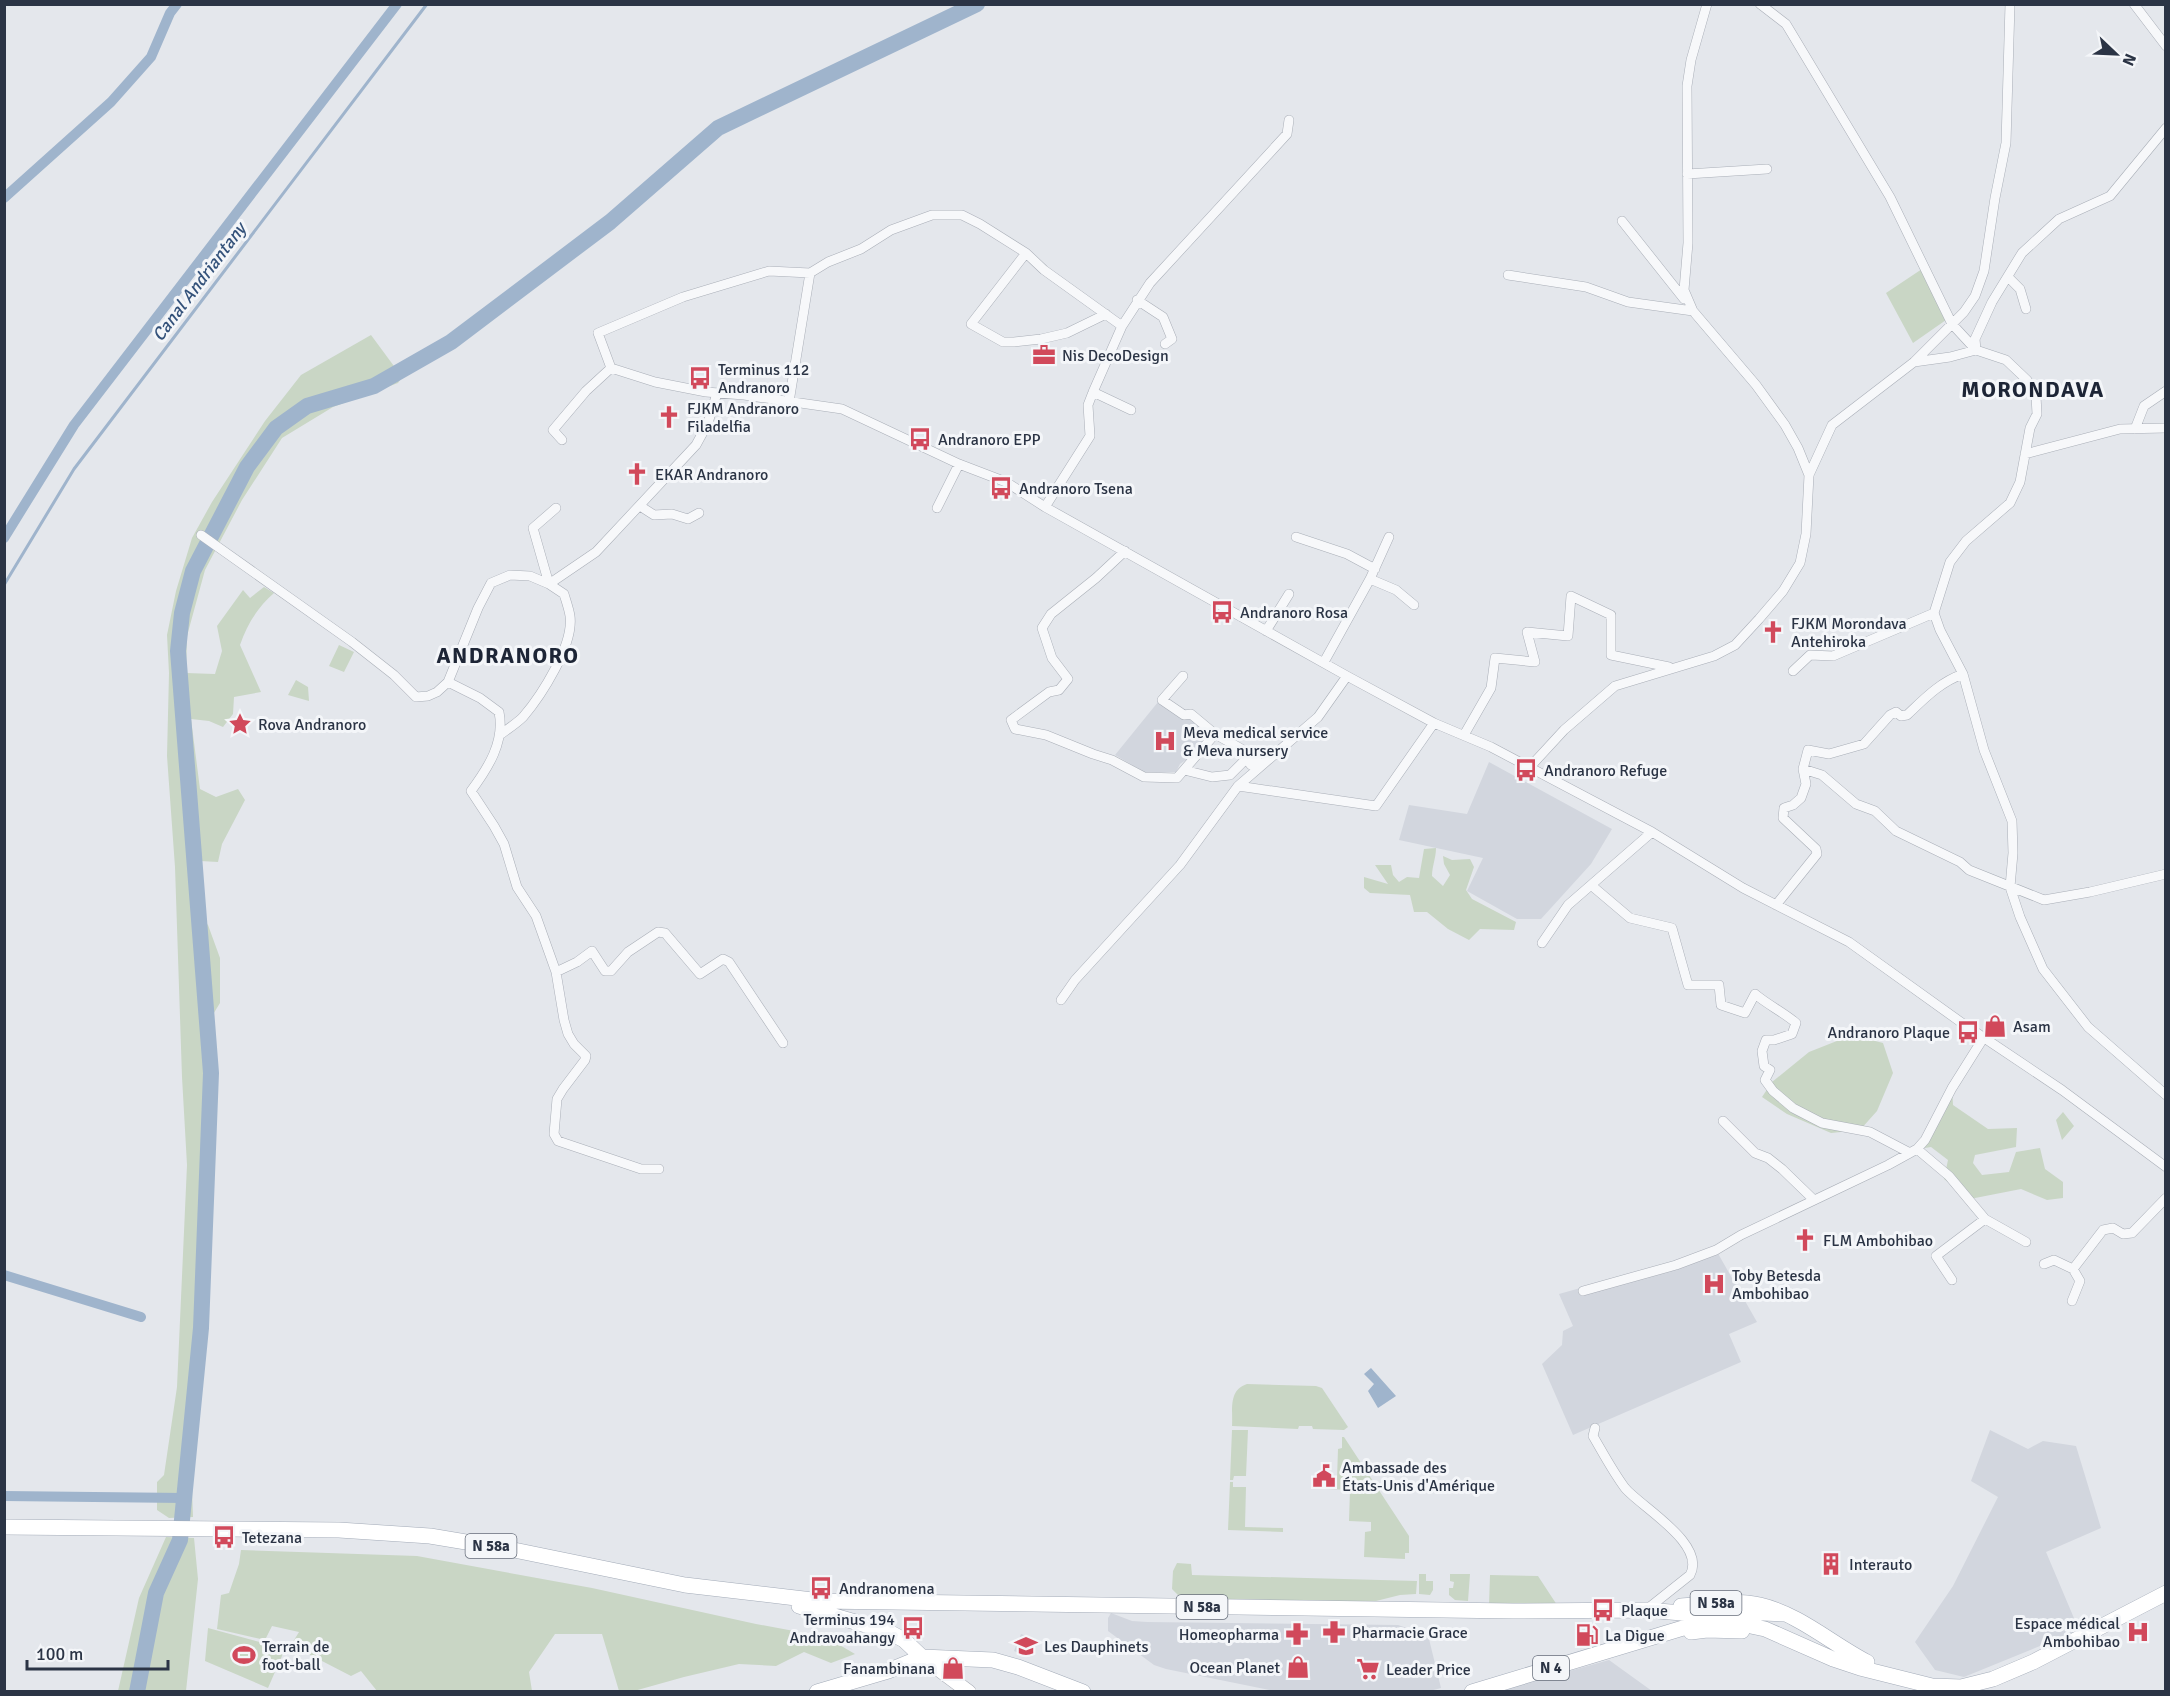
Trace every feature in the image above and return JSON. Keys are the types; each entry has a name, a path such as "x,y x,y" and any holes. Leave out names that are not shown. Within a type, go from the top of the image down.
{"main road":[{"name":"N 58a","path":"4,1527 339,1530 430,1536 514,1550 684,1585 821,1601 1513,1611 1646,1610 1730,1602 1758,1605 1785,1614"},
{"name":"N 4","path":"1629,1644 1707,1630 1746,1631 1784,1637 1833,1659 1908,1680 1932,1686 1961,1687 1993,1679 2070,1644 2166,1593"},
{"path":"760,1595 887,1631 904,1640 922,1657"},
{"name":"N 58a","path":"1646,1610 1716,1618"},
{"name":"N 4","path":"1472,1692 1741,1612 1785,1614 1844,1651 1908,1680"},
{"path":"1716,1618 1765,1629 1784,1637"},
{"path":"817,1692 836,1689 922,1657 993,1660 1083,1692"}],"street":[{"path":"1693,311 1684,290 1688,243 1687,86 1691,60 1707,4"},
{"path":"1761,4 1786,24 1890,197 1952,324 1976,350 2006,360 2027,380 2036,396 2037,414 2030,428 2020,482 2010,502 1966,541 1950,562 1934,613 1940,630 1963,674 1984,750 2012,821 2013,853 2010,886 2020,917 2043,969 2088,1027 2166,1095"},
{"path":"1529,768 1564,730 1615,686 1671,667 1714,656 1735,645 1783,591 1800,562 1806,534 1809,475 1832,425 1914,362 1964,312 1974,296 1984,271 2006,143 2010,4"},
{"path":"2134,4 2166,46"},
{"path":"1045,507 1090,436 1088,405 1122,326 1137,300 1287,134 1289,120"},
{"path":"1976,350 1975,339 1992,302 2022,253 2059,219 2110,195 2166,128"},
{"path":"1687,174 1767,169"},
{"path":"611,368 598,333 682,297 769,271 810,273 828,262 861,249 891,230 932,215 962,215 1026,253 1044,270 1122,326"},
{"path":"1622,221 1693,311 1756,385 1785,425 1809,475"},
{"path":"1026,253 971,324 1003,342 1014,342 1067,333 1106,314"},
{"path":"789,402 810,273"},
{"path":"1508,275 1532,281 1586,287 1628,302 1693,311"},
{"path":"2008,277 2020,289 2026,309"},
{"path":"1137,300 1163,318 1172,339 1165,344"},
{"path":"1914,362 1950,357 1976,350"},
{"path":"611,368 655,382 717,393 842,409 959,464 1006,482 1045,507 1347,676 1434,723 1464,735 1652,832 1743,888 1849,942 2062,1090 2166,1167"},
{"path":"562,440 552,430 586,391 611,368"},
{"path":"2135,429 2144,406 2166,391"},
{"path":"1093,392 1131,410"},
{"path":"549,584 596,552 696,446 708,423 717,393"},
{"path":"2025,454 2120,429 2166,428"},
{"path":"937,508 959,464"},
{"path":"640,506 654,515 672,514 688,519 699,513"},
{"path":"549,584 532,528 556,508"},
{"path":"201,535 352,642 394,675 416,697 428,696 437,692 448,682 478,608 491,583 510,575 530,576 549,584 564,594 571,618 567,640 552,673 522,718 501,734"},
{"path":"1296,537 1347,554 1375,569"},
{"path":"1324,662 1370,579 1389,537"},
{"path":"1125,551 1051,614 1042,628 1052,658 1068,679 1059,690 1050,692 1011,720 1015,729 1046,735 1112,760 1144,777 1177,778 1215,734"},
{"path":"1370,579 1396,590 1414,605"},
{"path":"1266,631 1289,594"},
{"path":"1464,735 1491,688 1495,658 1535,662 1527,632 1568,636 1571,596 1611,615 1611,655 1671,667"},
{"path":"1793,671 1810,655 1833,656 1934,613"},
{"path":"1776,905 1817,854 1816,849 1783,818 1784,808 1793,805 1801,798 1806,784 1803,769 1808,750 1830,754 1864,744 1890,715 1896,712 1901,716 1907,716 1931,691 1953,677 1963,674"},
{"path":"1183,676 1162,700 1184,715 1191,714 1215,734 1247,752 1262,765"},
{"path":"1061,1000 1075,980 1180,865 1238,786 1318,717 1347,676"},
{"path":"448,682 480,698 499,712 501,734 487,768 471,791 504,844 517,887 536,916 556,972 568,1034 586,1056 557,1099 555,1138 558,1141 641,1169 659,1169"},
{"path":"1238,786 1376,806 1434,723"},
{"path":"1184,770 1212,777 1230,776 1246,759 1251,765 1262,765"},
{"path":"1803,769 1822,775 1857,804 1875,811 1896,831 1907,837 1960,862 1969,870 2044,900 2166,874"},
{"path":"1542,944 1568,905 1652,832"},
{"path":"1591,885 1630,918 1672,928 1688,985 1719,985 1721,1005 1744,1013 1755,994 1796,1023 1792,1034 1766,1040 1762,1051 1764,1066 1770,1070 1765,1080 1773,1091 1793,1108 1822,1123 1870,1132 1913,1151 1949,1176 1984,1219 2026,1242"},
{"path":"556,972 577,962 592,951 605,970 611,971 637,945 658,932 665,933 700,974 723,959 729,962 783,1043"},
{"path":"1583,1291 1676,1265 1716,1250 1913,1151 1925,1140 1952,1088 1984,1037"},
{"path":"1723,1121 1755,1153 1768,1158 1782,1168 1814,1200"},
{"path":"2073,1269 2103,1230 2113,1228 2123,1234 2132,1233 2166,1198"},
{"path":"1952,1280 1936,1256 1984,1219"},
{"path":"2044,1264 2054,1260 2073,1269 2080,1281 2072,1301"},
{"path":"1595,1428 1593,1436 1624,1486 1638,1502 1652,1509 1678,1536 1694,1561 1694,1568 1690,1575 1646,1610"},
{"path":"922,1657 969,1692"}],"shaded area":[{"name":"Meva medical service & Meva nursery","path":"1158,702 1183,719 1189,718 1210,735 1180,764 1176,772 1144,772 1115,755"},
{"path":"1489,762 1612,829 1591,864 1541,919 1517,919 1467,891 1483,858 1399,840 1409,805 1467,814"},
{"path":"1716,1250 1757,1322 1729,1334 1741,1362 1573,1435 1542,1364 1562,1345 1563,1331 1573,1326 1559,1294"},
{"path":"1990,1430 2028,1449 2043,1441 2076,1446 2101,1528 2046,1552 2079,1630 1964,1677 1935,1670 1915,1642 1953,1586 1998,1497 1971,1481"},
{"path":"1111,1613 1132,1621 1147,1622 1398,1625 1428,1635 1441,1688 1426,1692 1274,1691 1166,1669 1154,1665 1108,1631 1108,1618"},
{"name":"Les Dauphinets","path":"1021,1634 1038,1640 1031,1657 1014,1651"},
{"path":"1609,1660 1652,1691 1494,1692"}],"green space":[{"path":"1922,269 1946,320 1913,343 1886,293"},
{"path":"371,335 402,377 398,383 333,407 282,438 242,500 205,570 187,636 186,673 215,674 222,651 217,626 243,590 250,598 264,587 274,593 254,616 240,645 261,692 234,697 233,714 223,727 209,721 191,719 200,789 216,797 238,789 245,800 222,844 218,862 200,861 201,918 208,925 220,958 220,1003 212,1016 211,1164 192,1490 193,1517 169,1518 157,1510 157,1482 164,1475 177,1387 187,1165 175,867 167,756 169,673 167,635 176,591 192,538 212,502 265,421 301,375"},
{"path":"339,645 354,652 344,672 329,666"},
{"path":"296,680 308,687 309,701 288,695"},
{"path":"1436,848 1432,876 1443,886 1450,875 1444,864 1443,856 1452,860 1470,859 1474,867 1466,890 1472,899 1516,922 1514,930 1480,929 1469,940 1448,929 1427,912 1414,912 1410,895 1370,893 1364,888 1364,877 1388,884 1375,865 1391,865 1393,875 1399,882 1407,877 1419,878 1424,849"},
{"path":"1852,1035 1883,1043 1893,1073 1877,1111 1860,1130 1831,1133 1787,1114 1762,1097 1772,1082 1809,1052"},
{"path":"1952,1088 1953,1105 1988,1129 2017,1128 2016,1147 1975,1155 1973,1163 1982,1175 2009,1172 2016,1152 2040,1148 2045,1169 2063,1182 2063,1198 2047,1200 2021,1189 1970,1199 1944,1179 1948,1160 1931,1147 1919,1149"},
{"path":"2063,1112 2074,1126 2062,1140 2056,1120"},
{"path":"1247,1384 1322,1388 1348,1427 1344,1430 1313,1429 1312,1426 1299,1426 1298,1429 1232,1426 1234,1396 1241,1387"},
{"path":"1232,1430 1248,1430 1246,1476 1234,1476 1233,1480 1230,1480"},
{"path":"1342,1437 1409,1536 1409,1553 1405,1553 1405,1559 1364,1557 1365,1532 1371,1531 1371,1522 1349,1521 1350,1490 1328,1489 1328,1479 1337,1479 1338,1449 1342,1448"},
{"path":"1230,1482 1233,1482 1233,1487 1246,1487 1245,1527 1283,1528 1283,1532 1228,1530"},
{"path":"166,1537 194,1538 198,1579 186,1691 118,1691 139,1598"},
{"path":"241,1550 417,1556 592,1588 826,1637 855,1654 831,1663 804,1652 776,1666 739,1664 634,1691 619,1691 602,1634 555,1634 529,1672 532,1691 377,1691 361,1671 351,1676 291,1645 299,1632 272,1626 265,1640 217,1629 221,1595 229,1593 239,1564"},
{"path":"1177,1563 1191,1564 1192,1575 1417,1581 1416,1594 1400,1595 1368,1603 1206,1599 1178,1595 1172,1589 1173,1571"},
{"path":"1419,1574 1426,1574 1426,1581 1433,1581 1433,1590 1430,1595 1419,1594"},
{"path":"1450,1574 1470,1574 1468,1601 1455,1600 1449,1595 1449,1588 1453,1588 1454,1582 1450,1581"},
{"path":"1490,1575 1538,1576 1557,1605 1489,1605"},
{"name":"Terrain de foot-ball","path":"208,1628 285,1649 268,1688 205,1661"}],"water":[{"path":"1371,1368 1396,1396 1378,1408 1368,1391 1374,1384 1364,1374"}],"waterway":[{"path":"4,198 111,102 151,57 170,13 177,4"},
{"path":"4,538 74,425 397,4"},
{"name":"Canal Andriantany","path":"4,585 74,469 427,4"},
{"path":"137,1692 156,1593 180,1540 201,1328 211,1073 178,651 182,613 193,571 247,467 276,428 307,406 374,386 451,342 610,222 718,128 977,4"},
{"path":"4,1275 141,1317"},
{"path":"4,1496 184,1498"}],"place":[{"name":"Nis DecoDesign","path":"1044,355"},
{"name":"Terminus 112 Andranoro","path":"700,378"},
{"name":"FJKM Andranoro Filadelfia","path":"669,417"},
{"name":"Andranoro EPP","path":"920,439"},
{"name":"EKAR Andranoro","path":"637,474"},
{"name":"Andranoro Tsena","path":"1001,488"},
{"name":"Andranoro Rosa","path":"1222,612"},
{"name":"FJKM Morondava Antehiroka","path":"1773,632"},
{"name":"Rova Andranoro","path":"240,724"},
{"name":"Meva medical service & Meva nursery","path":"1165,741"},
{"name":"Andranoro Refuge","path":"1526,770"},
{"name":"Asam","path":"1995,1026"},
{"name":"Andranoro Plaque","path":"1968,1032"},
{"name":"FLM Ambohibao","path":"1805,1240"},
{"name":"Toby Betesda Ambohibao","path":"1714,1284"},
{"name":"Ambassade des États-Unis d'Amérique","path":"1324,1476"},
{"name":"Tetezana","path":"224,1537"},
{"name":"Interauto","path":"1831,1564"},
{"name":"Andranomena","path":"821,1588"},
{"name":"Plaque","path":"1603,1610"},
{"name":"Terminus 194 Andravoahangy","path":"913,1628"},
{"name":"Pharmacie Grace","path":"1334,1632"},
{"name":"Espace médical Ambohibao","path":"2138,1632"},
{"name":"Homeopharma","path":"1297,1634"},
{"name":"La Digue","path":"1587,1635"},
{"name":"Les Dauphinets","path":"1026,1646"},
{"name":"Terrain de foot-ball","path":"244,1655"},
{"name":"Ocean Planet","path":"1298,1667"},
{"name":"Fanambinana","path":"953,1668"},
{"name":"Leader Price","path":"1368,1669"}],"district":[{"name":"MORONDAVA","path":"2033,389"},
{"name":"ANDRANORO","path":"508,655"}]}
